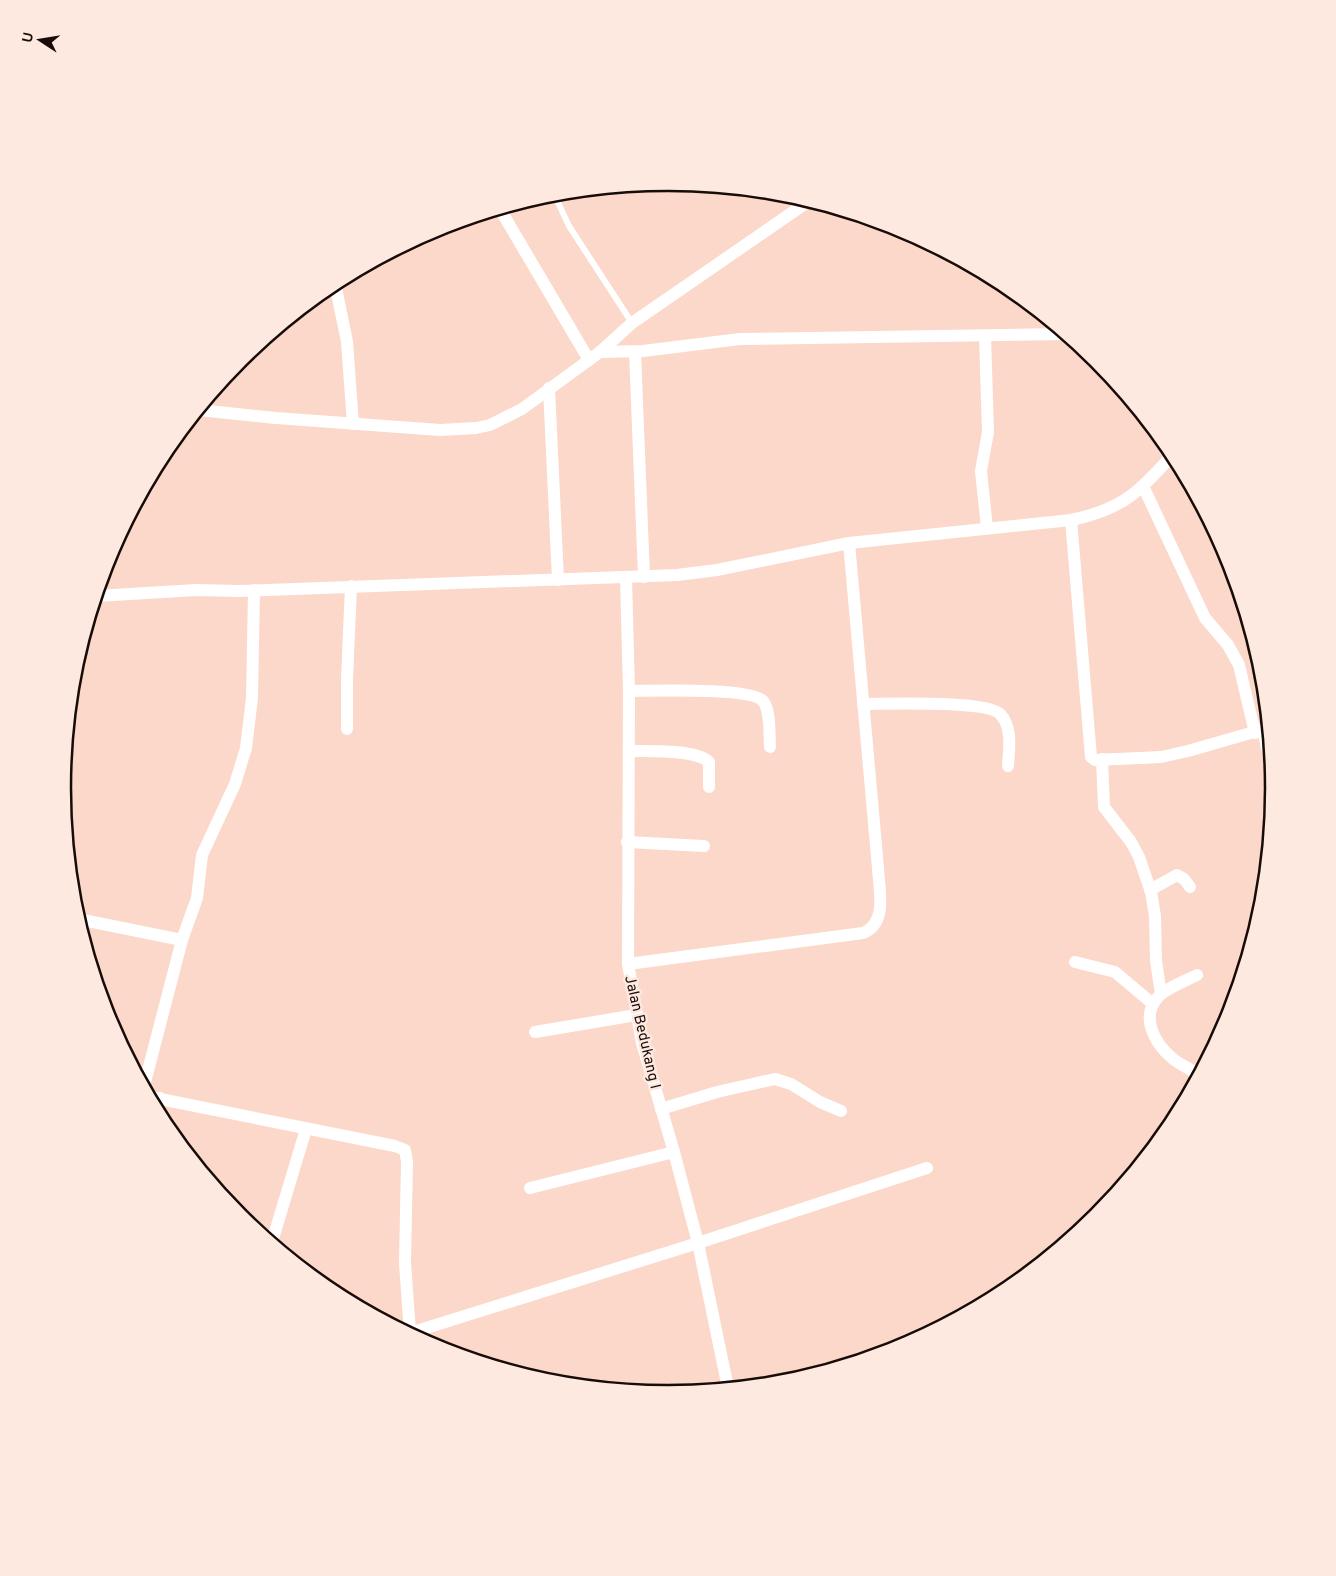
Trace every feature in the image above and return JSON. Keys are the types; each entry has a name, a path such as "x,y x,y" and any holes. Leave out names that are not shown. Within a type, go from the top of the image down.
{"street":[{"path":"206,411 440,430 476,428 512,415 595,356 632,323 800,207"},
{"path":"504,215 595,356"},
{"path":"337,291 348,342 353,424"},
{"path":"595,356 740,339 1055,334"},
{"path":"985,336 988,432 981,471 987,528"},
{"path":"635,352 644,577"},
{"path":"549,388 558,580"},
{"path":"103,596 179,590 254,590 626,578 717,570 849,543 1070,520 1096,515 1113,508 1143,486 1167,460"},
{"path":"1143,486 1204,618 1228,645 1239,665 1261,728"},
{"path":"1070,520 1089,754 1095,760 1161,757 1262,730"},
{"path":"628,964 864,933 876,926 880,917 878,868 849,543"},
{"name":"Jalan Bedukang I","path":"626,578 629,691 628,964 636,1014 651,1076 674,1152 698,1244 727,1381"},
{"path":"347,729 347,679 352,586"},
{"path":"146,1077 182,940 197,898 202,855 235,784 246,748 252,698 254,590"},
{"path":"629,691 737,692 755,696 764,702 770,747"},
{"path":"863,704 971,705 995,710 1001,714 1009,734 1008,766"},
{"path":"629,751 682,753 705,758 709,762 709,787"},
{"path":"1102,759 1104,807 1131,842 1139,857 1150,890 1155,916 1157,999 1149,1015 1154,1038 1172,1058 1193,1072"},
{"path":"627,842 704,846"},
{"path":"1150,890 1177,875 1190,887"},
{"path":"87,921 182,940"},
{"path":"1075,962 1115,972 1157,999"},
{"path":"1157,999 1197,975"},
{"path":"535,1032 636,1014"},
{"path":"661,1109 717,1092 775,1079 790,1084 820,1102 841,1111"},
{"path":"159,1099 395,1146 405,1150 407,1160 405,1262 409,1325"},
{"path":"274,1236 306,1129"},
{"path":"530,1188 674,1152"},
{"path":"420,1330 698,1244 928,1168"}],"lane":[{"path":"557,202 568,226 632,323"}]}
